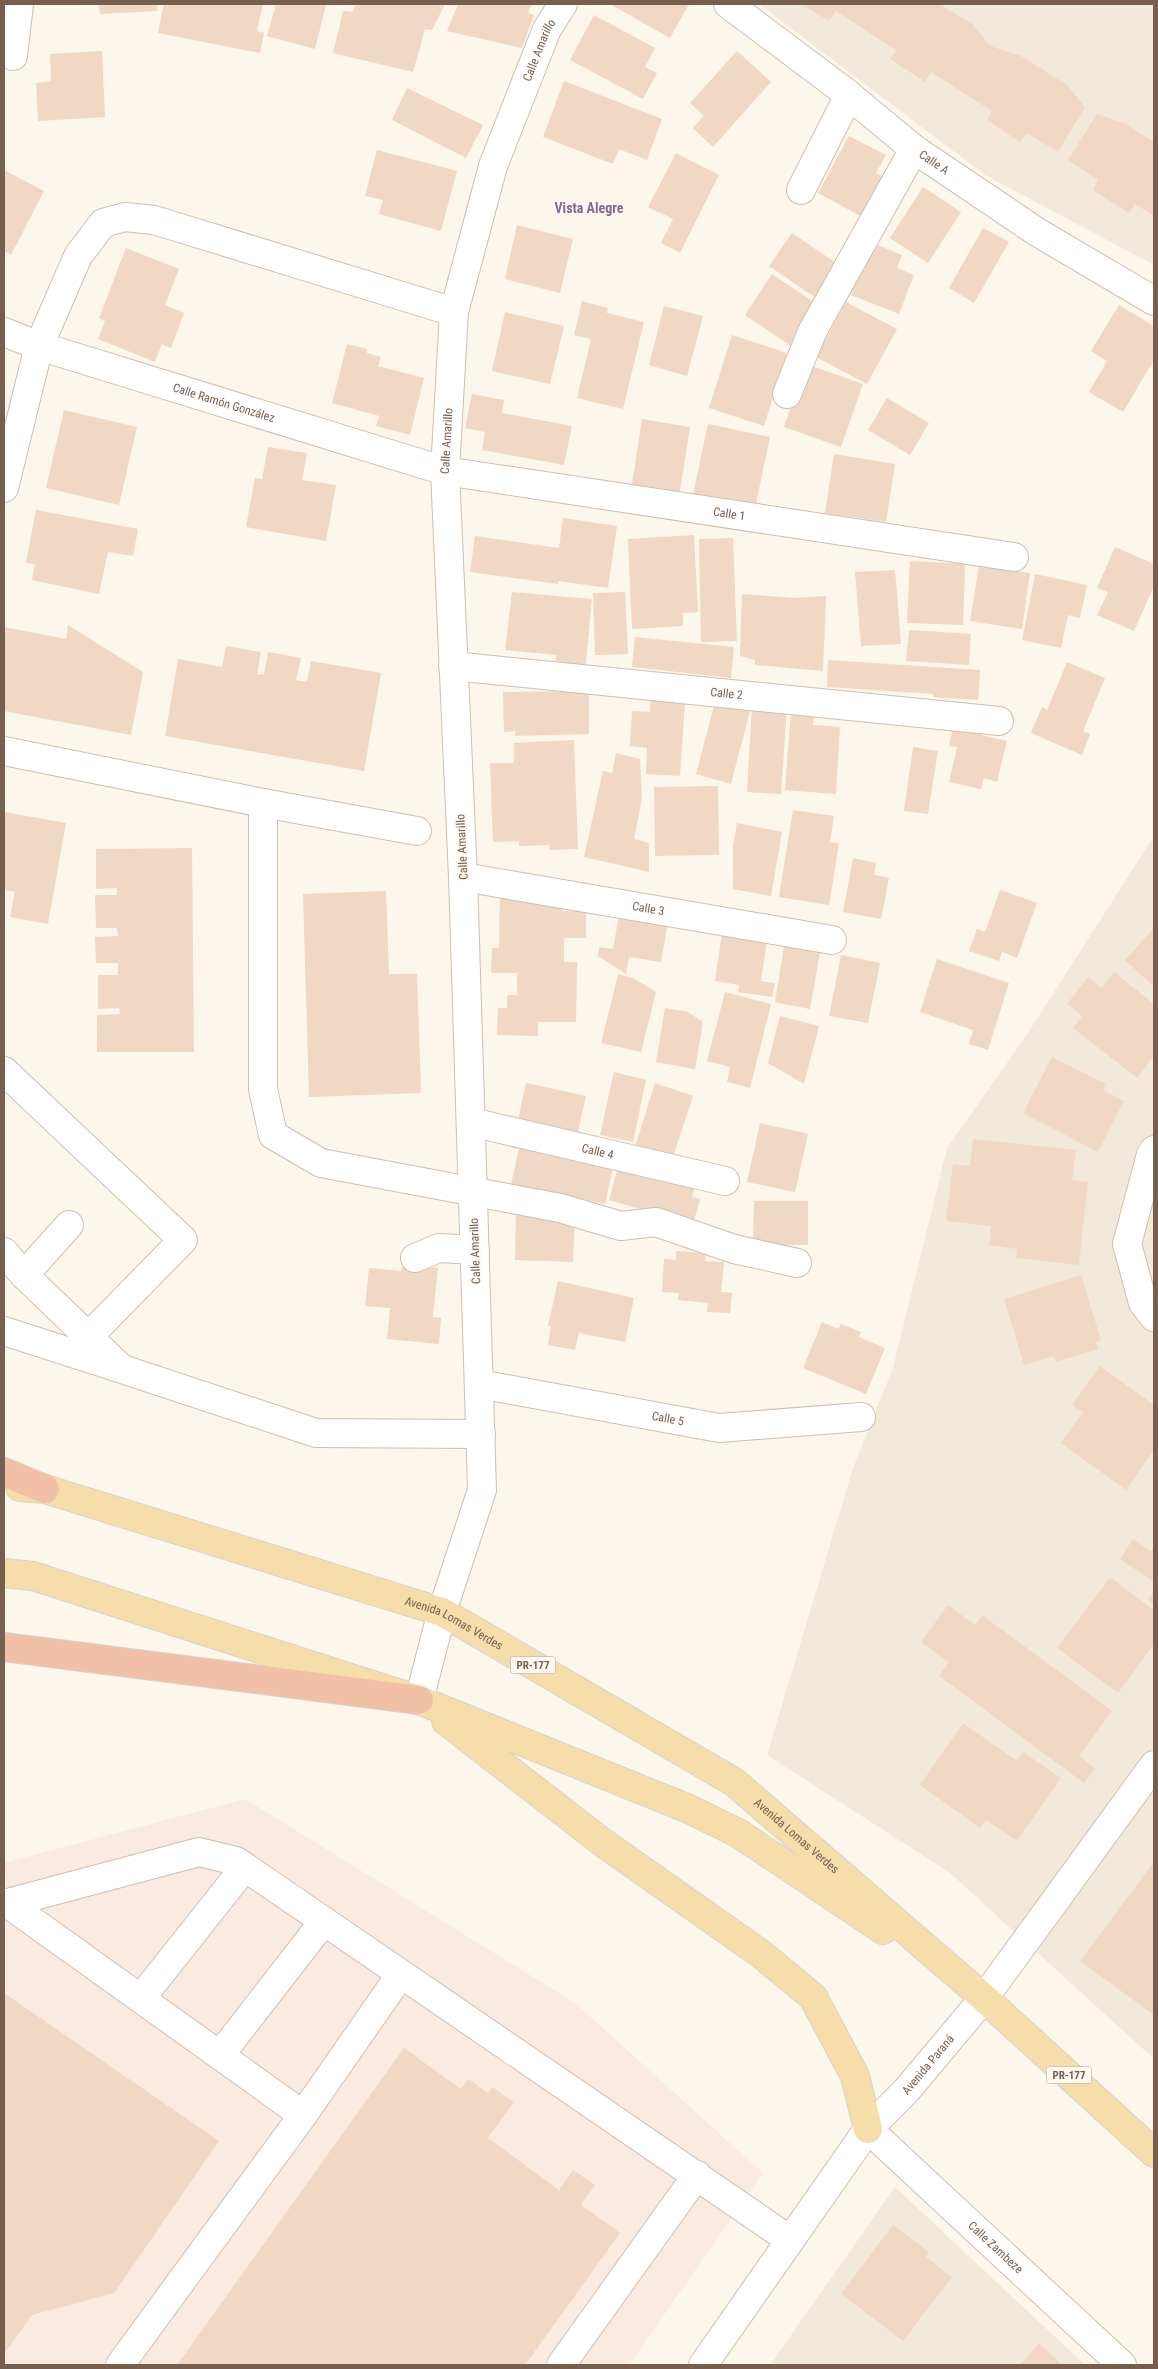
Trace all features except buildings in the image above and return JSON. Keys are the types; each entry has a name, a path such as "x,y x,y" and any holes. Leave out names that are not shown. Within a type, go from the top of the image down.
{"highway":[{"path":"4,1472 45,1489"},
{"path":"4,1647 419,1700"}],"main road":[{"name":"Avenida Lomas Verdes","path":"4,1486 45,1489 442,1612 734,1782 984,1998 1154,2153"},
{"name":"Avenida Lomas Verdes","path":"4,1573 33,1576 419,1700 689,1809 738,1833 984,1998"},
{"path":"419,1700 602,1842 761,1954 813,1997 855,2076 868,2129"}],"street":[{"path":"12,56 19,4"},
{"name":"Calle Amarillo","path":"419,1700 442,1612 482,1490 463,878 446,471 454,312 493,166 547,30 563,4"},
{"name":"Calle A","path":"728,4 849,95 914,149 1037,232 1154,302"},
{"path":"801,190 849,95"},
{"path":"787,394 812,332 914,149"},
{"path":"4,488 39,346 78,256 103,223 125,217 154,220 454,312"},
{"name":"Calle Ramón González","path":"4,332 39,346 446,471"},
{"name":"Calle 1","path":"446,471 1014,557"},
{"name":"Calle 2","path":"454,666 999,721"},
{"path":"4,751 263,803 417,830"},
{"path":"263,803 263,1089 273,1135 321,1163 560,1208 621,1226 656,1222 734,1248 797,1263"},
{"name":"Calle 3","path":"463,878 832,940"},
{"path":"4,1071 183,1240 90,1336"},
{"name":"Calle 4","path":"471,1122 725,1181"},
{"path":"1154,1150 1151,1154 1128,1244 1143,1302 1154,1316"},
{"path":"24,1275 69,1225"},
{"path":"415,1258 439,1248 475,1250"},
{"path":"4,1252 24,1275 90,1336 122,1369"},
{"path":"4,1331 316,1433 481,1434"},
{"name":"Calle 5","path":"479,1384 718,1428 861,1417"},
{"name":"Avenida Paraná","path":"703,2365 868,2129 906,2091 984,1998 1154,1765"},
{"path":"6,1904 199,1852 236,1861 790,2240"},
{"path":"141,1998 245,1867"},
{"path":"6,1904 141,1998 303,2115"},
{"path":"220,2055 324,1921"},
{"path":"120,2365 303,2115 401,1974"},
{"name":"Calle Zambeze","path":"868,2129 1122,2365"},
{"path":"561,2365 697,2175"}],"shaded area":[{"path":"759,4 1154,4 1154,265 985,175"},
{"path":"1154,836 1154,2059 950,1873 767,1755 853,1468 893,1368 947,1148 1026,1036"},
{"path":"245,1799 575,2003 763,2173 629,2365 4,2365 4,1863"},
{"path":"895,2187 1085,2365 770,2365"}],"district":[{"name":"Vista Alegre","path":"589,208"}]}
